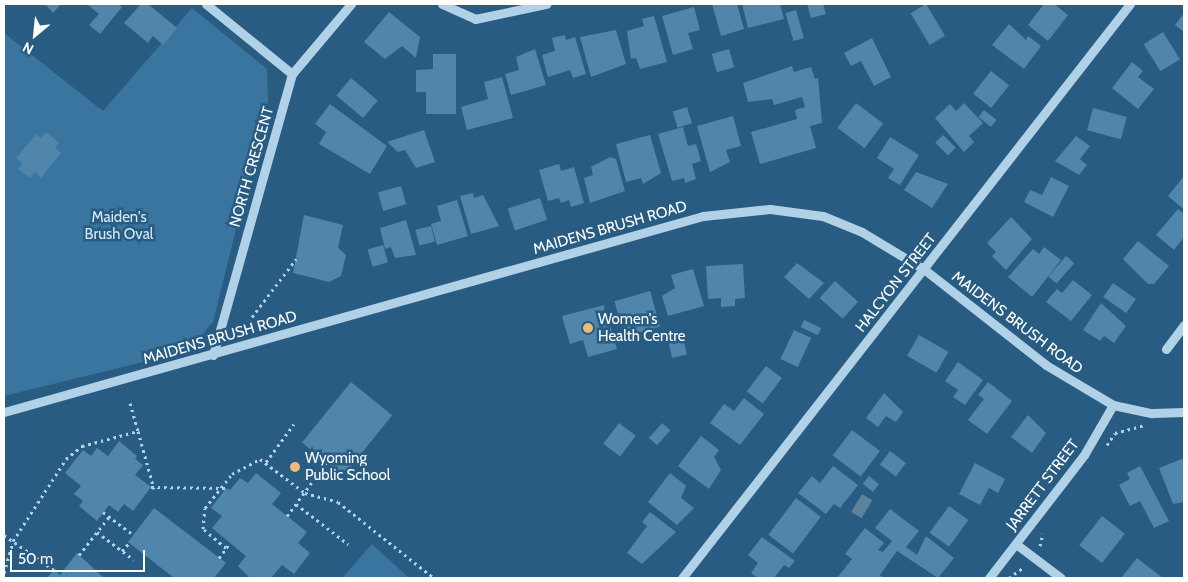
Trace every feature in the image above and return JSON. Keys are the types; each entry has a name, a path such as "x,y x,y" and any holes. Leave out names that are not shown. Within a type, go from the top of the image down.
{"street":[{"path":"206,4 292,74"},
{"name":"NORTH CRESCENT","path":"213,355 292,74 351,4"},
{"path":"442,4 476,19 546,4"},
{"name":"HALCYON STREET","path":"682,578 925,270 1130,4"},
{"name":"MAIDENS BRUSH ROAD","path":"4,412 213,355 703,216 770,209 824,216 862,232 925,270 1046,365 1113,405 1152,412 1184,412"},
{"path":"1166,349 1184,325"},
{"name":"JARRETT STREET","path":"989,578 1084,455 1113,405"},
{"path":"1016,544 1061,578"}],"path":[{"path":"252,317 296,259"},
{"path":"130,403 153,488 226,488"},
{"path":"266,462 294,424"},
{"path":"1104,449 1115,433 1155,425"},
{"path":"4,573 13,541 66,459 82,446 138,431"},
{"path":"226,548 202,529 205,508 232,474 260,459 305,492 338,502 434,578"},
{"path":"288,516 328,462"},
{"path":"296,504 348,544"},
{"path":"103,512 133,535"},
{"path":"79,555 109,517"},
{"path":"1009,578 1019,574 1032,556 1047,527"},
{"path":"97,532 134,560"},
{"path":"4,535 54,570"},
{"path":"122,551 129,543"},
{"path":"219,558 230,544"}],"green space":[{"name":"Maiden's Brush Oval","path":"192,8 267,69 268,101 213,322 188,351 4,396 4,33 103,111"},
{"path":"372,544 409,578 342,578"}],"shaded area":[{"path":"862,494 872,500 861,518 851,512"}],"building":[{"path":"45,4 61,4 53,13"},
{"path":"87,4 117,4 122,7 100,34 89,25 99,14"},
{"path":"141,4 148,4 177,28 163,45 153,36 148,43 124,23"},
{"path":"712,4 737,4 744,29 721,36"},
{"path":"742,4 780,4 784,19 748,28"},
{"path":"807,4 823,4 826,14 811,18"},
{"path":"926,4 945,36 930,45 911,13"},
{"path":"1044,4 1054,4 1068,15 1048,41 1028,25"},
{"path":"694,7 700,30 688,33 693,49 673,55 662,16"},
{"path":"796,10 804,38 793,41 785,13"},
{"path":"389,12 420,37 416,58 402,46 385,59 364,42"},
{"path":"1184,13 1184,32 1175,25"},
{"path":"654,16 667,62 640,69 636,58 631,59 627,31 644,26 642,19"},
{"path":"1009,24 1026,40 1028,36 1041,46 1024,69 992,45"},
{"path":"616,30 626,64 591,77 580,37"},
{"path":"1163,32 1180,59 1160,71 1143,44"},
{"path":"565,35 566,40 575,37 586,74 573,78 570,70 548,77 542,55 555,51 552,38"},
{"path":"872,38 891,77 874,86 861,61 851,66 844,53"},
{"path":"535,49 546,85 511,95 505,74 519,70 516,57"},
{"path":"729,49 734,67 717,72 712,54"},
{"path":"433,54 456,54 456,114 426,114 426,92 416,92 416,70 433,69"},
{"path":"1132,62 1143,71 1138,77 1154,89 1138,109 1112,88"},
{"path":"792,66 794,72 811,67 815,79 818,78 822,123 810,126 816,148 760,164 751,132 797,119 795,110 805,107 802,97 774,105 772,99 748,102 743,83"},
{"path":"991,71 1009,85 991,108 973,94"},
{"path":"502,77 513,118 467,130 461,107 488,99 484,82"},
{"path":"351,78 378,100 363,118 336,96"},
{"path":"856,103 883,123 864,148 837,128"},
{"path":"964,103 983,123 969,136 974,142 964,152 935,118 950,104 956,111"},
{"path":"330,104 387,146 370,174 319,144 326,132 315,124"},
{"path":"687,107 692,123 678,128 673,111"},
{"path":"1093,108 1127,117 1121,139 1087,130"},
{"path":"984,110 997,120 991,127 978,117"},
{"path":"733,116 741,146 726,150 730,162 710,172 697,126"},
{"path":"683,127 688,146 696,144 701,161 692,164 696,179 685,183 684,178 672,181 658,134"},
{"path":"424,130 435,162 416,168 405,150 398,152 387,142"},
{"path":"46,132 59,143 55,148 61,153 41,178 35,172 30,178 18,169 22,163 16,158 36,134 41,138"},
{"path":"650,135 661,173 643,184 641,178 626,182 616,144"},
{"path":"943,135 956,148 948,156 935,143"},
{"path":"1076,136 1090,146 1080,159 1087,165 1079,175 1055,161"},
{"path":"890,137 919,155 900,185 888,178 894,169 877,158"},
{"path":"610,157 616,159 625,191 590,203 584,178 593,175 591,167"},
{"path":"559,164 561,171 574,167 584,203 571,207 569,200 561,203 559,198 548,201 539,170"},
{"path":"916,172 948,184 932,208 904,190"},
{"path":"1184,176 1184,206 1182,208 1168,196"},
{"path":"1051,177 1069,186 1053,217 1024,202 1030,190 1042,195"},
{"path":"401,186 406,204 383,211 378,193"},
{"path":"473,193 474,198 483,195 499,226 471,234 460,196"},
{"path":"540,198 547,220 515,230 508,209"},
{"path":"457,200 468,236 437,245 431,224 441,221 437,206"},
{"path":"1178,209 1184,214 1184,237 1174,250 1156,235"},
{"path":"304,215 343,225 338,248 346,255 341,276 329,282 293,273"},
{"path":"1011,217 1032,239 1006,270 992,256 996,252 987,243"},
{"path":"406,220 416,255 395,258 391,247 385,249 380,228"},
{"path":"431,226 435,242 419,245 415,230"},
{"path":"1138,241 1169,266 1154,284 1148,284 1123,259"},
{"path":"383,245 388,262 373,267 368,249"},
{"path":"1044,247 1061,260 1032,297 1008,277 1033,249 1039,254"},
{"path":"1066,256 1074,263 1057,284 1048,276"},
{"path":"797,263 824,283 809,299 784,277"},
{"path":"743,264 745,298 735,299 735,306 721,307 721,298 708,299 706,266"},
{"path":"693,269 704,306 668,316 662,296 675,288 671,275"},
{"path":"1073,280 1092,295 1071,321 1046,302 1057,289 1062,293"},
{"path":"835,281 858,302 843,319 820,298"},
{"path":"1113,283 1136,299 1126,313 1103,297"},
{"path":"650,291 660,327 625,337 614,301"},
{"path":"1101,303 1126,326 1114,343 1104,336 1100,341 1083,330"},
{"name":"Women's Health Centre","path":"604,305 617,349 588,357 583,340 570,344 562,316"},
{"path":"804,320 821,328 818,335 801,327"},
{"path":"794,330 811,338 798,367 780,359"},
{"path":"919,335 948,352 936,373 907,356"},
{"path":"683,338 687,355 672,358 668,341"},
{"path":"958,362 983,380 965,405 953,397 958,390 945,381"},
{"path":"766,366 782,378 763,404 747,392"},
{"path":"351,382 392,415 343,476 302,443"},
{"path":"988,382 1012,401 987,434 968,420 984,399 978,395"},
{"path":"884,393 903,412 896,422 886,416 878,427 866,418"},
{"path":"744,398 764,414 740,445 710,423 724,404 734,411"},
{"path":"1028,415 1046,433 1032,453 1011,437"},
{"path":"619,423 636,436 620,456 603,444"},
{"path":"662,423 670,430 657,445 649,438"},
{"path":"852,430 880,451 861,477 833,456"},
{"path":"701,436 719,450 714,457 721,470 709,489 678,466"},
{"path":"119,441 137,456 135,459 143,465 135,475 151,487 133,511 124,504 118,512 109,505 97,521 79,506 83,501 74,494 81,486 65,473 83,450 91,456 97,448 108,456"},
{"path":"890,451 906,463 896,477 880,465"},
{"path":"1184,458 1184,502 1173,504 1159,468"},
{"path":"975,463 1005,479 998,493 989,488 980,505 959,494"},
{"path":"833,466 858,485 840,508 834,504 826,514 798,493 812,476 820,483"},
{"path":"1140,466 1169,521 1154,528 1140,501 1130,506 1119,485 1130,479 1127,473"},
{"path":"256,473 281,493 272,504 307,532 298,543 310,553 294,574 282,565 271,578 250,578 238,566 246,556 212,528 222,516 211,508 226,488 230,490 240,478 248,483"},
{"path":"670,473 686,486 681,498 694,508 677,525 648,502"},
{"path":"869,476 879,484 873,492 863,484"},
{"path":"796,498 821,517 793,553 768,535"},
{"path":"949,506 968,520 949,547 930,533"},
{"path":"154,508 226,563 214,578 174,578 128,542"},
{"path":"890,509 919,531 906,547 917,555 926,536 954,558 938,578 897,551 880,575 883,578 837,578 852,559 845,554 865,528 884,543 878,550 883,552 892,541 875,528"},
{"path":"650,512 676,532 642,564 627,553 647,526 642,522"},
{"path":"1102,516 1125,534 1102,563 1079,545"},
{"path":"762,537 795,561 789,568 784,565 774,578 758,578 751,573 758,563 748,555"},
{"path":"77,553 104,578 47,578 54,570 60,575"},
{"path":"1137,558 1163,578 1122,577"}],"place":[{"name":"Women's Health Centre","path":"588,328"},
{"name":"Wyoming Public School","path":"295,467"}]}
